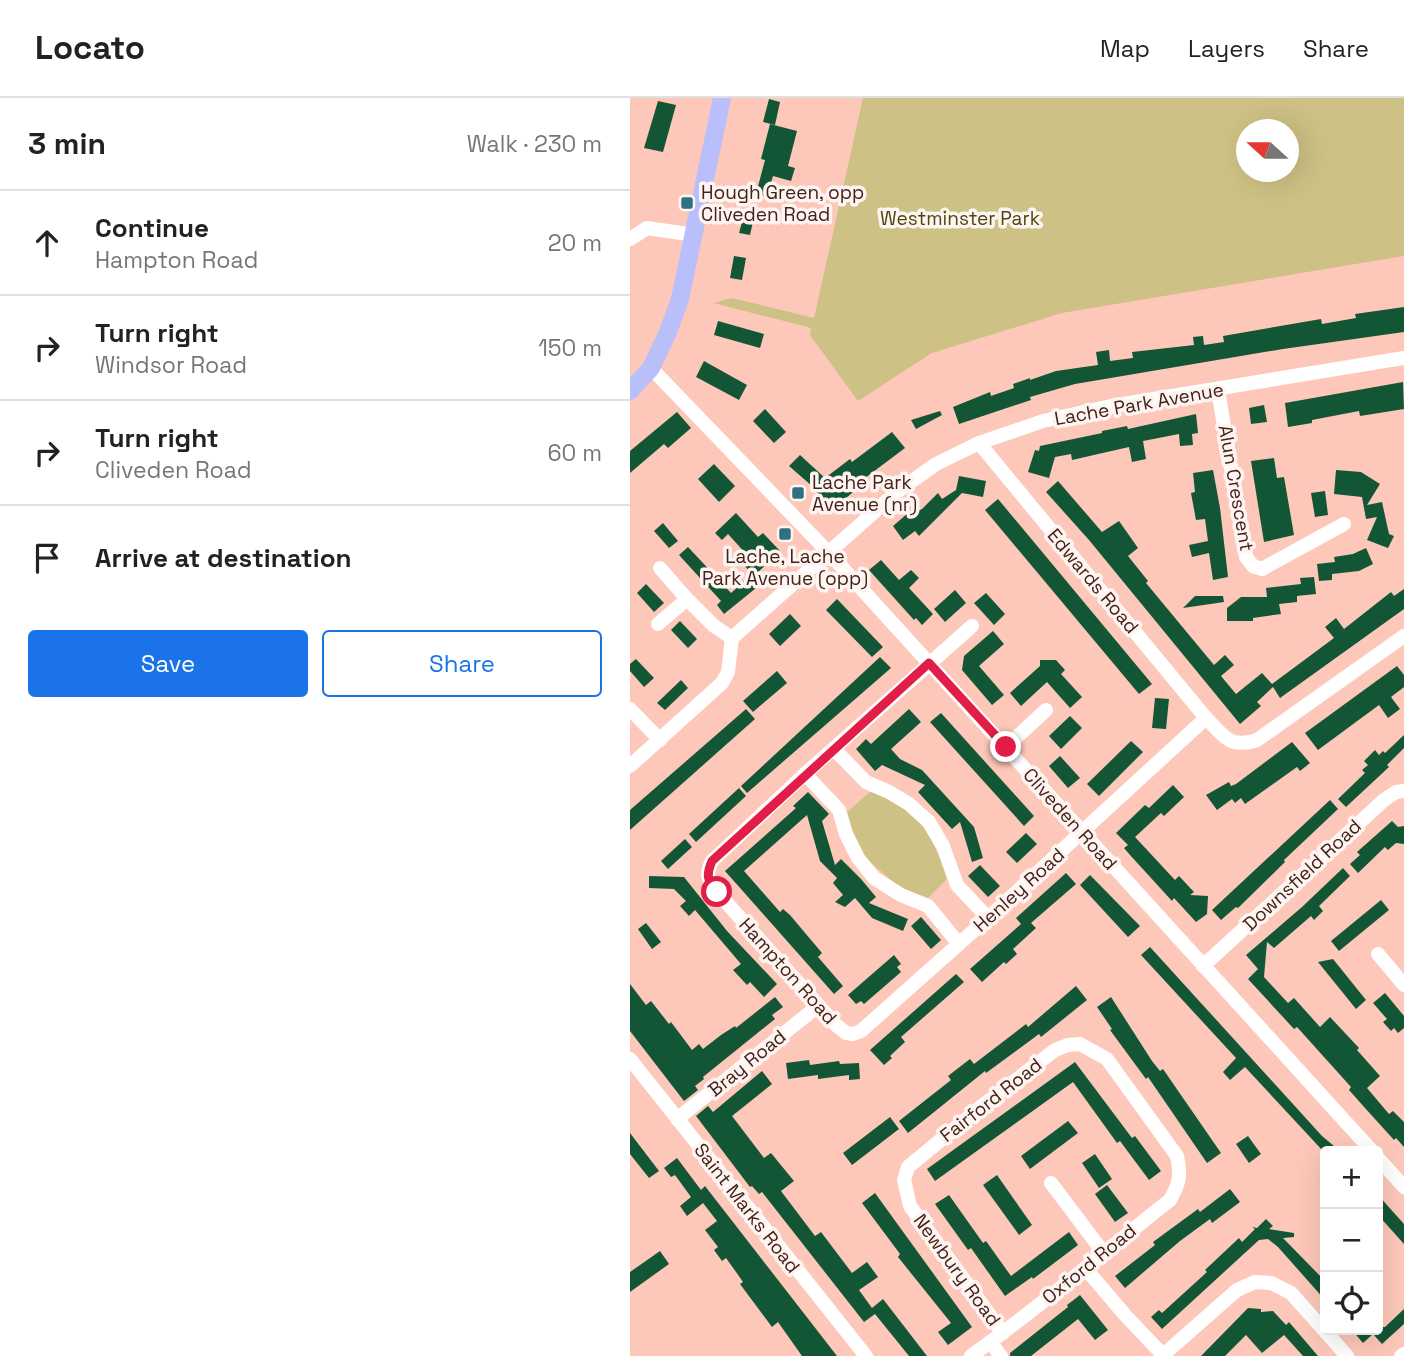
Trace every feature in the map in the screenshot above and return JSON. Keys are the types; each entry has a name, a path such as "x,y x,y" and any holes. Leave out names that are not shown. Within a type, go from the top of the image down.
{"main road":[{"path":"630,391 651,368 680,299 722,98"}],"street":[{"path":"630,239 647,228 695,235"},
{"name":"Lache Park Avenue","path":"732,638 898,491 936,464 979,443 1043,421 1075,414 1404,358"},
{"name":"Cliveden Road","path":"651,368 828,552 1367,1146"},
{"name":"Alun Crescent","path":"1218,390 1246,557 1252,566 1262,569 1344,524"},
{"name":"Edwards Road","path":"979,443 1206,718 1228,740 1236,744 1256,740 1404,636"},
{"path":"630,766 722,683 729,672 732,638 687,599 660,568"},
{"path":"658,624 687,599"},
{"path":"959,944 928,906 901,895 874,877 858,858 846,834 839,810 805,774 972,626"},
{"path":"630,709 660,740"},
{"path":"1006,747 1045,710"},
{"name":"Henley Road","path":"861,1031 1206,718"},
{"path":"834,749 866,782 909,804 929,822 943,846 957,885 988,918"},
{"name":"Hampton Road","path":"805,774 712,861 706,873 708,881 818,1006 846,1033 861,1031"},
{"name":"Downsfield Road","path":"1203,966 1384,800 1396,792 1404,791"},
{"path":"1378,954 1404,985"},
{"name":"Bray Road","path":"677,1119 818,1006"},
{"name":"Oxford Road","path":"971,1356 1170,1200 1181,1175 1177,1156 1107,1059 1080,1044"},
{"name":"Fairford Road","path":"908,1167 1055,1050 1080,1044"},
{"name":"Saint Marks Road","path":"630,1059 866,1356"},
{"path":"1383,1164 1404,1187"},
{"name":"Newbury Road","path":"908,1167 904,1180 910,1206 1003,1333"},
{"path":"1051,1183 1103,1252"},
{"path":"1085,1268 1163,1355 1237,1290 1255,1282 1271,1283 1291,1293 1347,1356"},
{"path":"990,1342 1001,1356"}],"green space":[{"name":"Westminster Park","path":"863,98 1404,98 1404,256 1062,313 932,353 858,401 810,335 811,328 714,303 732,298 814,318"},
{"path":"870,792 899,804 911,813 929,836 947,879 928,898 900,888 866,858 853,833 847,812"}],"building":[{"path":"769,99 780,102 775,125 763,122"},
{"path":"658,101 676,105 663,152 644,148"},
{"path":"770,124 797,131 788,166 795,168 791,181 773,176 767,197 756,194 765,160 761,159"},
{"path":"745,211 755,213 750,235 739,233"},
{"path":"734,256 746,258 742,280 730,278"},
{"path":"1404,307 1404,332 1075,384 1030,397 1031,400 959,424 953,407 990,392 991,396 1014,388 1013,384 1030,378 1098,365 1096,352 1109,350 1110,361 1133,358 1132,352 1194,345 1193,337 1203,336 1204,345 1224,342 1223,336 1321,319 1322,324 1356,318 1355,314"},
{"path":"718,321 764,334 760,348 714,335"},
{"path":"704,361 747,385 739,400 696,377"},
{"path":"1403,382 1404,409 1360,416 1359,411 1288,427 1285,403"},
{"path":"1264,405 1267,422 1251,424 1249,408"},
{"path":"765,409 786,432 774,443 753,421"},
{"path":"940,411 942,415 916,429 911,420"},
{"path":"677,412 691,428 668,448 664,444 630,473 630,451"},
{"path":"1196,414 1198,433 1192,434 1193,445 1180,446 1179,434 1143,441 1146,459 1132,462 1129,447 1072,460 1071,454 1055,457 1049,478 1028,472 1035,450 1039,451 1040,446 1102,431 1127,426 1128,429"},
{"path":"892,432 905,448 865,478 867,481 831,510 812,486 789,466 800,455 825,478"},
{"path":"1274,458 1277,478 1284,477 1294,535 1264,542 1251,461"},
{"path":"714,464 735,486 719,502 698,479"},
{"path":"1213,470 1228,577 1213,580 1209,553 1192,557 1189,545 1208,541 1205,519 1196,520 1191,493 1195,492 1193,473"},
{"path":"1336,470 1361,472 1380,484 1367,505 1382,502 1389,534 1394,536 1388,548 1367,540 1377,517 1366,519 1362,497 1334,494"},
{"path":"959,476 986,481 983,497 962,493 919,536 915,531 903,540 893,526 915,507 918,511 922,509 938,493 942,499 956,490"},
{"path":"1058,481 1102,532 1119,521 1138,548 1128,556 1148,581 1146,583 1214,665 1225,655 1234,665 1221,676 1236,694 1262,673 1272,684 1334,638 1325,627 1336,618 1344,629 1391,592 1394,596 1404,589 1404,609 1280,698 1273,687 1257,702 1261,706 1240,724 1089,540 1046,492"},
{"path":"1325,491 1328,515 1315,517 1311,493"},
{"path":"998,499 1152,684 1139,694 985,510"},
{"path":"736,513 758,537 763,533 780,551 754,576 740,561 747,555 728,534 722,540 715,533"},
{"path":"663,523 678,541 669,548 654,531"},
{"path":"688,547 731,593 752,574 761,584 724,614 717,605 721,601 679,555"},
{"path":"1366,548 1373,564 1359,571 1332,574 1332,580 1319,581 1317,564 1335,562 1334,557 1353,554"},
{"path":"881,560 899,580 911,570 919,578 909,588 933,614 922,625 916,618 914,620 869,570"},
{"path":"1314,577 1316,594 1297,596 1297,602 1279,604 1281,614 1253,618 1253,621 1227,621 1227,608 1241,597 1267,597 1266,588 1301,584 1300,578"},
{"path":"646,584 664,603 654,612 637,593"},
{"path":"955,590 966,603 945,622 934,609"},
{"path":"986,593 1005,614 994,625 974,603"},
{"path":"1195,596 1223,596 1224,602 1183,608"},
{"path":"837,599 883,647 872,657 826,610"},
{"path":"790,614 801,626 780,646 769,634"},
{"path":"680,621 697,639 688,648 671,630"},
{"path":"993,631 1004,644 979,666 1004,695 992,705 962,670 964,656"},
{"path":"880,657 891,668 747,793 741,786"},
{"path":"636,659 654,678 644,687 630,671 630,664"},
{"path":"1040,660 1056,660 1065,670 1061,674 1082,697 1070,708 1047,682 1021,706 1010,693 1040,666"},
{"path":"1397,666 1404,675 1404,687 1391,697 1400,709 1388,718 1379,705 1318,750 1305,733"},
{"path":"777,671 787,683 753,712 743,701"},
{"path":"681,680 688,688 665,710 657,703"},
{"path":"1155,698 1169,699 1166,729 1152,728"},
{"path":"746,709 755,719 630,830 630,810"},
{"path":"909,709 921,722 891,749 900,759 922,770 974,827 983,858 972,862 960,822 952,829 918,792 925,785 882,765 875,771 856,749 866,739 871,744"},
{"path":"941,713 1034,816 1024,826 930,722"},
{"path":"1070,716 1082,728 1061,749 1049,736"},
{"path":"1404,735 1404,748 1387,765 1389,767 1346,807 1338,799 1365,773 1362,770 1368,765 1364,761 1375,750 1379,755 1383,751 1385,753"},
{"path":"1131,741 1143,752 1099,796 1087,784"},
{"path":"1292,742 1310,763 1300,771 1297,767 1245,804 1241,798 1235,803 1232,799 1217,810 1206,795 1229,782 1231,786 1236,784"},
{"path":"1060,756 1080,778 1068,788 1049,766"},
{"path":"1173,785 1184,797 1164,816 1161,813 1135,837 1175,880 1179,876 1194,892 1190,895 1208,896 1207,914 1196,922 1174,898 1172,901 1130,855 1124,848 1128,845 1116,833 1145,805 1149,808"},
{"path":"739,788 746,796 696,842 689,834"},
{"path":"808,792 829,814 822,821 835,865 841,859 861,879 876,897 869,903 908,919 903,931 872,918 855,898 845,907 835,902 843,895 833,883 837,878 820,861 807,815 744,871 780,912 783,909 790,915 822,953 818,957 843,986 834,994 725,871 796,808 793,806"},
{"path":"1330,800 1338,809 1238,908 1221,920 1212,910"},
{"path":"1392,821 1398,827 1404,826 1404,844 1396,843 1388,850 1385,847 1358,873 1350,864 1360,855 1357,852"},
{"path":"1026,833 1037,844 1017,863 1006,852"},
{"path":"685,839 692,847 668,869 661,861"},
{"path":"980,865 1000,886 988,897 968,876"},
{"path":"1343,868 1350,876 1319,906 1323,911 1314,920 1311,916 1274,948 1267,942 1264,977 1288,1003 1294,998 1320,1027 1330,1017 1359,1048 1357,1050 1380,1076 1367,1088 1389,1114 1393,1111 1404,1122 1404,1147 1396,1138 1394,1140 1365,1108 1349,1090 1351,1087 1297,1027 1294,1029 1248,979 1258,969 1246,955"},
{"path":"1066,873 1076,884 1031,923 1036,928 1013,949 1017,954 982,982 970,969 1021,924 1016,918"},
{"path":"1090,875 1140,926 1128,937 1080,885"},
{"path":"649,876 684,877 727,931 777,984 764,997 750,982 747,985 733,970 741,964 695,910 689,916 680,906 686,901 674,889 649,888"},
{"path":"1381,900 1389,910 1339,951 1331,941"},
{"path":"921,917 941,940 931,949 911,926"},
{"path":"646,923 661,942 652,949 638,929"},
{"path":"1150,947 1334,1146 1320,1148 1245,1067 1230,1080 1223,1072 1236,1058 1141,955"},
{"path":"894,955 901,964 897,967 901,972 864,1004 861,1001 856,1004 848,995"},
{"path":"1333,959 1366,1000 1356,1009 1318,962"},
{"path":"956,974 964,982 901,1037 905,1042 884,1065 870,1050"},
{"path":"630,984 646,1005 651,1001 669,1024 671,1022 692,1050 699,1044 703,1049 735,1026 736,1028 775,997 783,1007 772,1015 775,1019 703,1077 695,1086 698,1090 684,1101 630,1031"},
{"path":"1076,986 1087,1000 1041,1037 1039,1034 986,1073 985,1071 908,1133 899,1121 951,1080 948,1076 970,1059 974,1064 1026,1024 1028,1027"},
{"path":"1385,993 1404,1016 1404,1028 1398,1033 1394,1028 1391,1031 1383,1022 1387,1019 1373,1003"},
{"path":"1111,997 1152,1061 1160,1071 1163,1069 1221,1153 1207,1163 1148,1077 1146,1079 1110,1030 1112,1029 1097,1007"},
{"path":"809,1060 810,1065 839,1061 840,1064 859,1063 860,1079 849,1080 849,1075 818,1079 818,1075 788,1079 786,1063"},
{"path":"1075,1062 1132,1138 1135,1136 1161,1171 1149,1180 1120,1141 1117,1143 1073,1082 935,1181 927,1169"},
{"path":"762,1071 772,1084 732,1116 764,1158 771,1153 794,1181 781,1191 815,1236 821,1232 852,1273 867,1262 878,1277 859,1290 872,1308 883,1299 927,1356 909,1356 875,1314 864,1322 762,1192 759,1194 750,1187 696,1116 708,1106 713,1112"},
{"path":"890,1117 899,1129 852,1165 843,1153"},
{"path":"1068,1121 1078,1133 1030,1169 1021,1156"},
{"path":"630,1133 659,1171 649,1178 630,1154"},
{"path":"1248,1136 1261,1154 1249,1163 1236,1144"},
{"path":"1095,1154 1112,1179 1099,1188 1082,1163"},
{"path":"677,1158 701,1190 705,1186 837,1356 802,1356 778,1322 772,1327 740,1284 743,1282 726,1258 722,1261 714,1250 718,1247 705,1230 717,1221 703,1203 687,1216 680,1206 691,1197 675,1175 671,1177 664,1168"},
{"path":"997,1175 1032,1225 1019,1235 983,1185"},
{"path":"1107,1185 1128,1213 1115,1222 1095,1194"},
{"path":"1230,1189 1240,1202 1212,1223 1210,1219 1180,1241 1125,1288 1115,1276 1155,1245 1153,1242"},
{"path":"875,1193 972,1327 948,1345 938,1332 951,1323 898,1257 900,1254 862,1203"},
{"path":"949,1195 983,1243 986,1241 1011,1276 1069,1232 1078,1245 1005,1296 935,1204"},
{"path":"1383,1201 1404,1224 1404,1244 1383,1221"},
{"path":"1266,1219 1273,1226 1269,1229 1294,1233 1294,1237 1283,1238 1320,1276 1320,1294 1278,1247 1268,1239 1259,1240 1162,1329 1151,1317 1159,1310 1162,1313 1239,1238 1242,1242 1255,1229 1252,1227 1257,1228"},
{"path":"660,1251 669,1264 630,1292 630,1272"},
{"path":"1080,1295 1108,1330 1095,1340 1078,1319 1031,1356 1010,1356 1010,1353"},
{"path":"1248,1308 1261,1309 1261,1312 1273,1311 1286,1325 1289,1322 1318,1356 1303,1356 1284,1335 1262,1353 1246,1335 1225,1356 1201,1356"},
{"path":"1404,1309 1404,1324 1382,1344 1374,1335 1383,1335 1385,1327"},
{"path":"1356,1335 1372,1335 1363,1343"}],"place":[{"name":"Hough Green, opp Cliveden Road","path":"687,203"},
{"name":"Lache Park Avenue (nr)","path":"798,493"},
{"name":"Lache, Lache Park Avenue (opp)","path":"785,534"}],"route":[{"path":"717,892 708,881 706,873 712,861 929,663 1006,747"}]}
